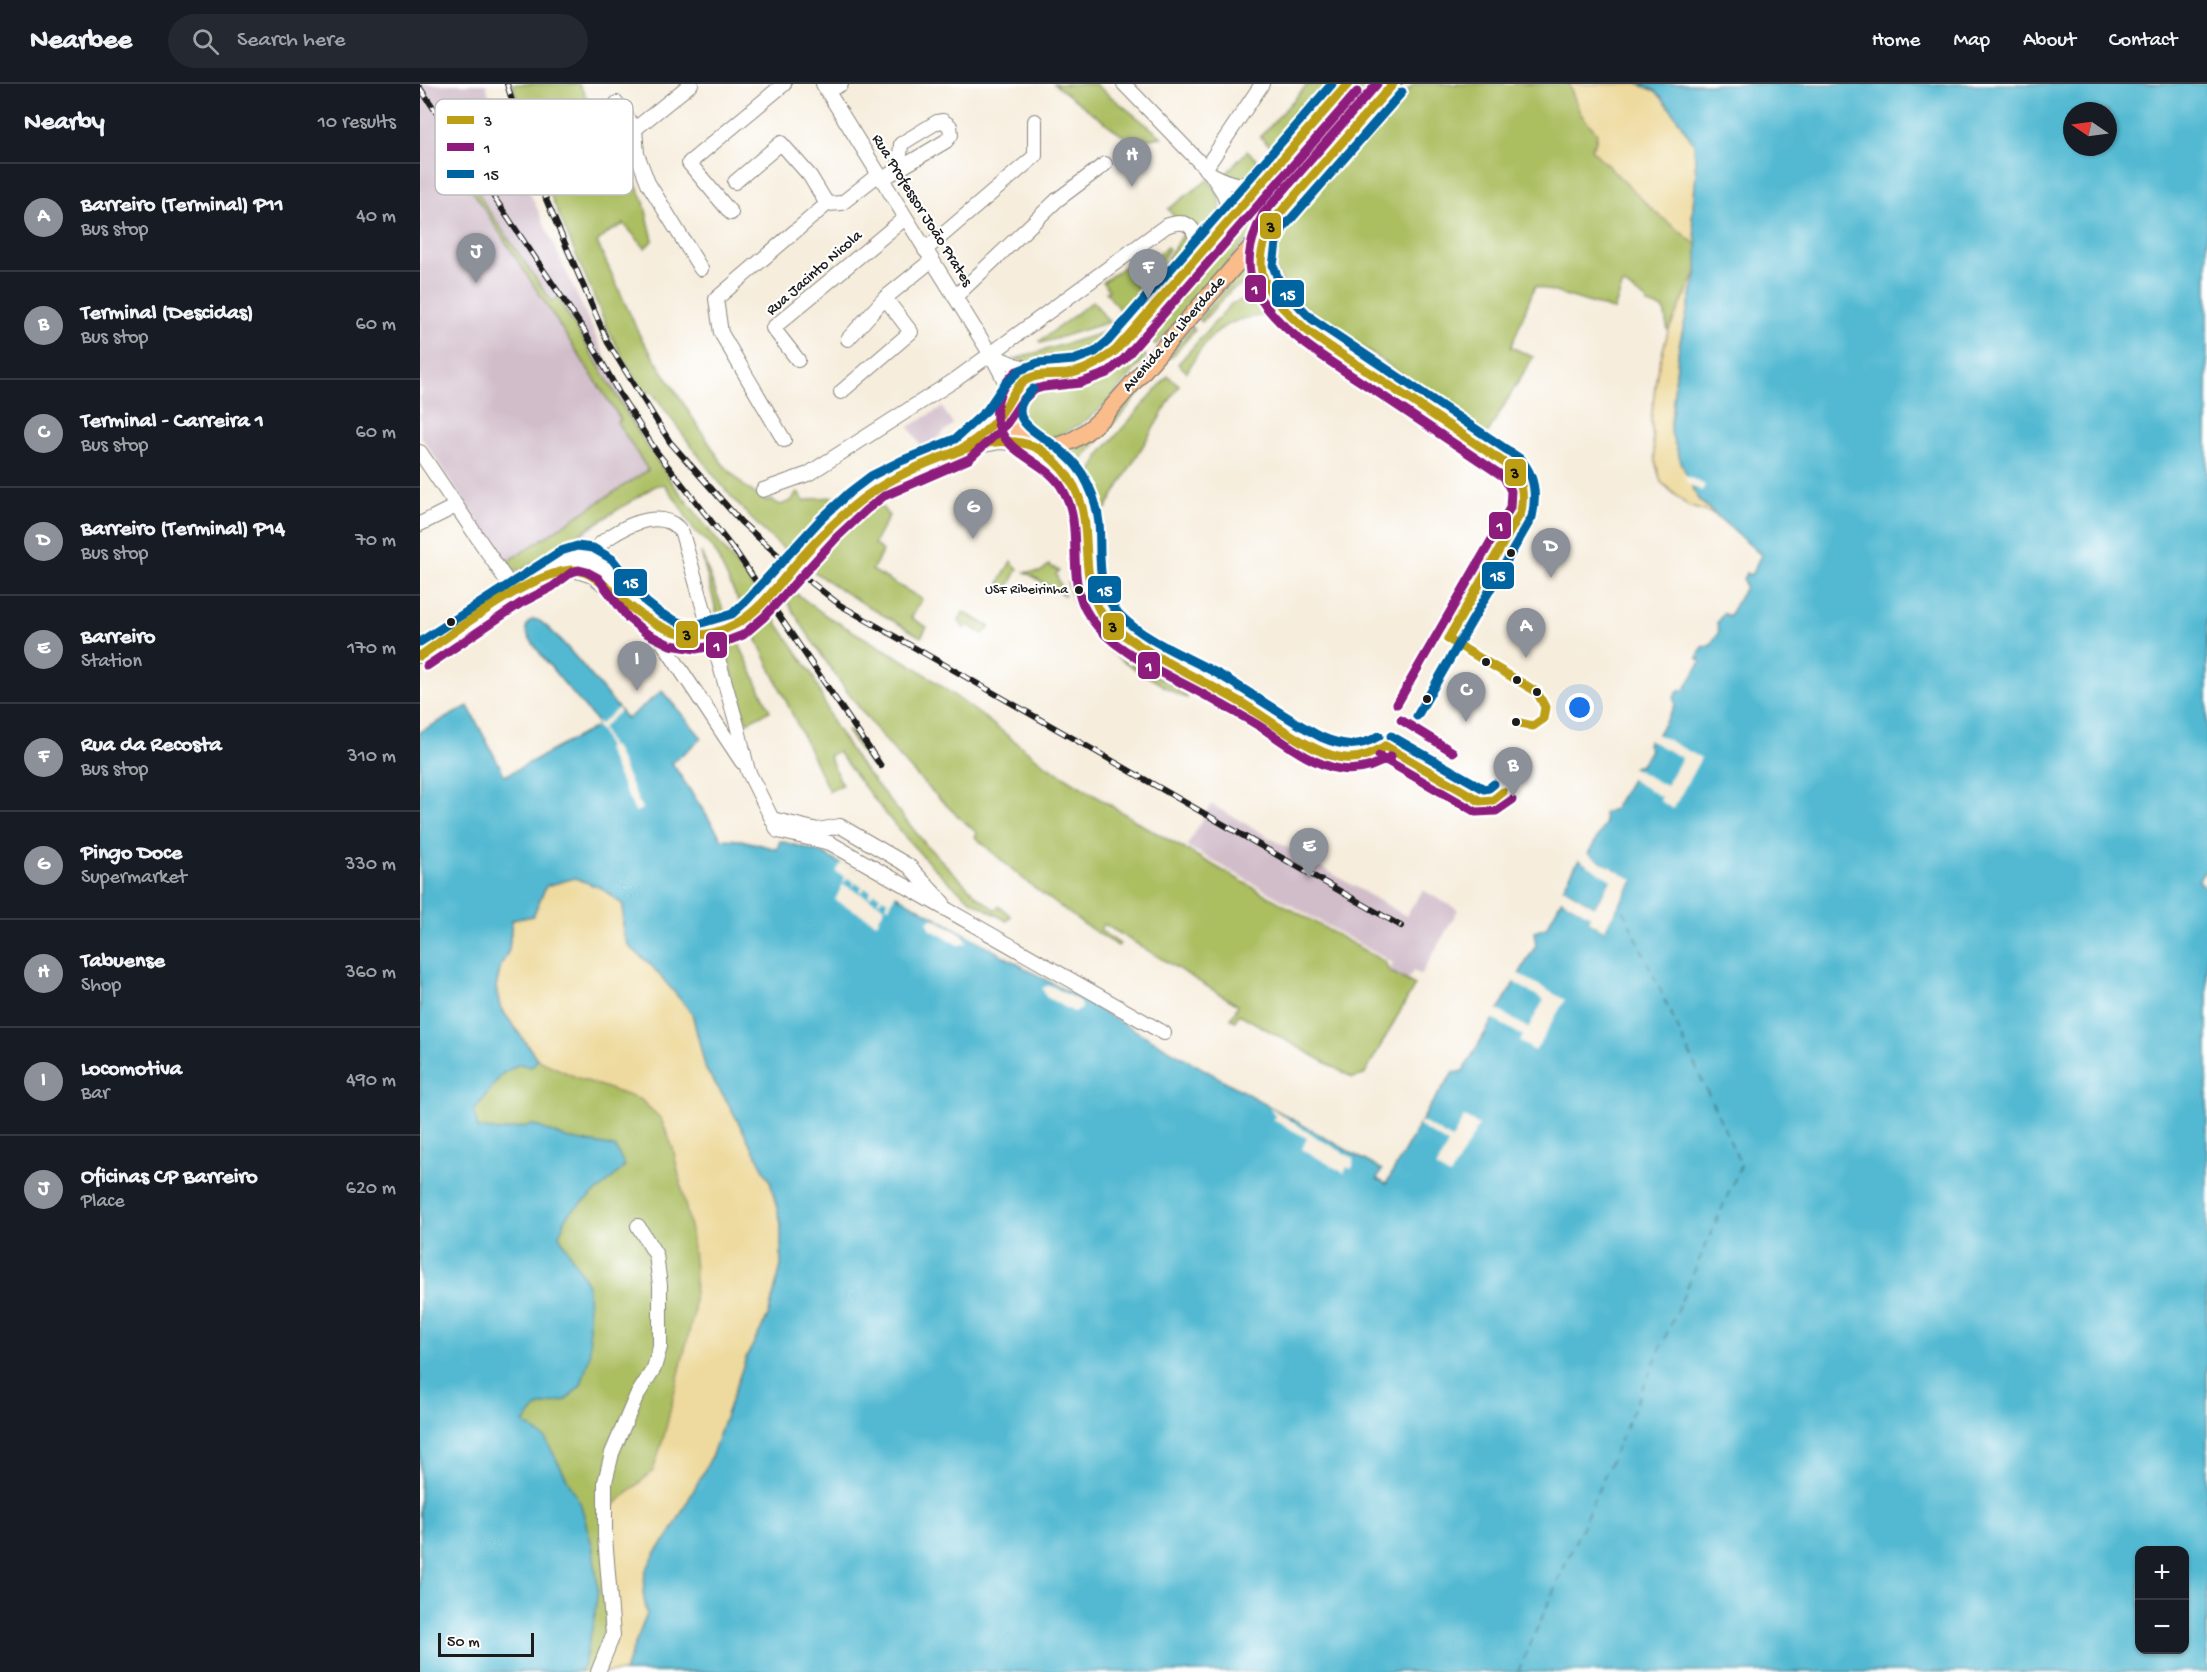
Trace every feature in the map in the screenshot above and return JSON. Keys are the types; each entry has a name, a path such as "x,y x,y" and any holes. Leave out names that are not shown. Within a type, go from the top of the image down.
{"main road":[{"name":"Avenida da Liberdade","path":"1008,401 1020,384 1026,380 1040,375 1077,372 1106,358 1128,336 1348,84"},
{"name":"Avenida da Liberdade","path":"1033,446 1049,448 1068,442 1090,429 1105,415 1393,84"},
{"path":"1008,401 1008,411 1015,431 1033,446"}],"street":[{"path":"636,129 691,84"},
{"path":"731,213 689,163 784,84"},
{"path":"825,87 840,84"},
{"path":"1124,84 1208,171 1224,194 1227,208 1221,230"},
{"path":"1208,171 1262,84"},
{"name":"Rua Professor João Prates","path":"825,87 990,355 1006,385 1008,401"},
{"path":"848,339 885,298 1035,156 1035,121"},
{"path":"633,125 636,129 637,154 648,183 701,269"},
{"path":"735,182 781,143 810,176 827,204"},
{"path":"955,297 1057,200 1105,164"},
{"path":"784,440 721,333 716,299 827,204 842,203 881,176 899,168"},
{"path":"1208,171 1238,185 1253,183 1268,176"},
{"name":"Rua Jacinto Nicola","path":"798,360 773,328 906,218"},
{"path":"763,490 808,474 956,380 1166,226 1184,224 1195,233 1198,244 1192,263"},
{"path":"841,392 911,332 885,298"},
{"path":"990,355 1015,365 1050,374"},
{"name":"Avenida da Liberdade","path":"958,451 996,418 1008,401"},
{"name":"Avenida da Liberdade","path":"584,565 599,564 610,572 637,610 653,623 674,634 695,637 714,633 738,624 755,609 822,536 858,501 878,486 958,451 1000,442 1033,446"},
{"path":"420,452 515,593"},
{"path":"420,524 456,507"},
{"path":"420,656 515,593 546,576 584,565 600,545 629,526 663,519 677,525 682,532 728,691 748,771"},
{"path":"657,634 748,771 778,831 830,843 1164,1033"},
{"path":"772,819 818,830 840,826 909,866 950,912"},
{"path":"598,1672 613,1635 605,1537 605,1482 612,1454 636,1397 654,1368 660,1347 660,1285 656,1255 638,1226"}],"shaded area":[{"path":"420,84 486,84 490,99 435,99 435,195 531,195 661,478 518,583 420,435"},
{"path":"942,407 953,424 922,448 909,427"},
{"path":"1211,804 1406,916 1423,890 1458,910 1421,975 1413,971 1407,981 1389,971 1393,963 1187,846"}],"green space":[{"path":"512,84 579,84 587,99 517,99"},
{"path":"1054,84 1095,84 1162,137 1131,142"},
{"path":"1308,84 1338,84 1278,152 1260,137"},
{"path":"1358,84 1383,84 1304,175 1290,162"},
{"path":"1414,84 1569,84 1580,113 1597,133 1596,141 1591,149 1654,211 1697,245 1694,187 1757,540 1721,521 1698,499 1695,275 1668,332 1664,309 1647,304 1646,300 1623,284 1614,310 1535,286 1511,347 1533,357 1487,434 1298,302 1284,285 1273,259 1274,227"},
{"path":"1247,151 1264,166 1255,175 1247,178 1225,175"},
{"path":"1280,174 1294,186 1156,345 1142,332"},
{"path":"633,180 643,198 653,240 645,248 624,224 597,242 641,338 722,463 744,486 766,501 772,500 780,505 791,501 798,492 804,501 817,498 872,495 889,516 874,544 883,551 872,570 922,599 911,618 927,627 921,637 828,581 793,556 758,525 725,489 651,391 644,394 610,334 550,195 633,195"},
{"path":"1208,180 1219,196 1220,210 1214,224 1203,238 1175,218 1168,209"},
{"path":"475,195 480,195 552,302 558,298 642,438 673,484 745,576 812,674 833,723 859,763 927,846 977,896 996,910 999,906 1011,916 1007,921 972,901 931,865 866,790 837,751 829,756 842,785 829,791 713,548 693,529 664,484 655,486 521,571 512,570 507,562 648,470 617,422 621,420"},
{"path":"1186,230 1191,234 1191,252 1154,295 1147,289"},
{"path":"1167,247 1169,249 1124,316 1106,292 1109,290 1103,282 1125,266 1131,274"},
{"path":"1251,259 1255,279 1231,290 1202,322 1199,319"},
{"path":"1261,293 1277,315 1245,318 1233,322 1213,335 1187,372 1178,364 1231,304"},
{"path":"1093,301 1109,322 1042,343 1040,341"},
{"path":"1192,327 1195,330 1171,358 1168,355"},
{"path":"1115,329 1120,334 1108,345 1096,354 1072,364 1046,365 1015,359"},
{"path":"1132,344 1146,356 1112,397 1083,423 1052,437 1038,435 1026,426 1021,406 1023,399 1033,389 1038,386 1084,379 1100,371"},
{"path":"1157,366 1161,369 1073,470 1061,457 1098,435"},
{"path":"1168,376 1179,385 1096,525 1088,493 1082,482 1090,476 1100,454"},
{"path":"701,552 722,607 770,711 747,722 742,711"},
{"path":"1011,561 1018,569 1008,588 999,583"},
{"path":"1049,565 1059,571 1056,574 1064,595 1025,572 1040,572"},
{"path":"1069,582 1080,609 1097,635 1109,647 1187,695 1187,698 1124,661 1100,642 1081,617"},
{"path":"790,589 828,617 915,667 1044,764 1144,826 1385,962 1389,971 1415,985 1364,1075 1353,1078 1239,1014 1235,1021 1231,1019 1238,1005 1104,924 1100,930 1120,944 1118,946 1028,883 975,837 977,833 920,779 870,722 825,661 783,595"},
{"path":"963,612 990,627 983,634 967,625 964,629 959,621"},
{"path":"849,730 875,764 871,767 847,731"},
{"path":"623,921 714,1019 728,1039 742,1077 814,1083 830,1091 844,1087 866,1090 864,1124 872,1139 890,1205 894,1275 886,1309 870,1340 859,1352 842,1356 832,1371 825,1422 813,1473 785,1555 758,1672 420,1672 420,994 460,978 478,968 494,955 509,950 499,972 497,990 503,1007 516,1027 533,1022 569,1021 598,1006 614,1018 642,1010 670,1015 718,1122 720,1135 712,1208 722,1236 728,1289 727,1336 716,1378 682,1457 671,1492 679,1516 711,1458 746,1358 768,1316 781,1266 781,1223 770,1181 727,1101 706,1070 692,1013 651,965 629,946 623,934"}],"sand":[{"path":"1569,84 1638,84 1656,91 1671,109 1694,144 1696,175 1692,217 1697,245 1654,211 1591,149 1596,141 1597,133 1580,113"},
{"path":"1697,271 1679,346 1670,430 1698,499 1714,514 1688,506 1661,482 1655,461 1651,419 1657,372 1668,332"},
{"path":"575,878 601,888 623,905 623,934 629,946 651,965 692,1013 706,1070 727,1101 770,1181 781,1223 781,1266 768,1316 746,1358 711,1458 669,1536 656,1552 643,1593 647,1614 624,1672 598,1672 613,1635 605,1537 612,1507 653,1471 664,1436 694,1312 695,1269 691,1231 673,1148 661,1119 641,1100 578,1078 538,1060 500,1007 496,987 501,965 509,950 512,920 533,916 546,886"}],"water":[{"path":"1638,84 2207,84 2207,873 2205,871 2198,881 2207,888 2207,1672 624,1672 647,1614 643,1593 645,1572 656,1552 669,1536 711,1458 746,1358 768,1316 781,1266 781,1224 770,1181 727,1101 706,1070 692,1013 651,965 629,946 623,934 623,905 601,888 575,878 546,886 533,916 512,920 509,950 501,965 496,987 500,1007 538,1060 531,1067 519,1064 502,1074 474,1111 478,1128 500,1131 534,1125 566,1138 615,1147 625,1166 568,1214 559,1235 588,1285 590,1355 581,1385 566,1400 537,1407 524,1423 545,1438 581,1505 593,1549 598,1588 594,1621 583,1667 577,1672 420,1672 420,732 468,706 505,776 596,727 597,722 529,637 526,630 527,625 532,620 537,620 544,624 568,649 627,719 662,691 702,738 672,763 722,839 741,840 777,849 780,841 820,852 1382,1170 1377,1179 1386,1184 1430,1106 1453,1073 1463,1071 1536,945 1534,932 1546,928 1562,899 1591,916 1588,921 1604,930 1633,881 1588,854 1605,824 1604,813 1614,809 1636,771 1633,768 1641,765 1650,750 1647,744 1649,740 1653,742 1675,706 1674,698 1677,692 1685,689 1701,661 1697,658 1702,647 1711,645 1719,631 1717,623 1723,613 1729,616 1745,587 1743,579 1746,573 1751,575 1761,555 1698,499 1682,465 1670,430 1679,346 1697,271 1697,245 1692,217 1696,175 1694,144 1656,91"},
{"path":"1579,860 1612,879 1595,907 1563,888"}],"pier":[{"path":"1683,474 1705,485 1702,491 1688,484"},
{"path":"618,708 620,711 602,728 611,747 614,746 642,809 635,812 606,749 608,748 601,731 596,727 597,722 600,724"},
{"path":"1655,733 1701,758 1673,809 1660,801 1661,797 1629,778 1633,768 1666,786 1682,758 1649,740"},
{"path":"1586,853 1633,880 1604,930 1588,921 1590,916 1560,898 1564,897 1592,913 1592,919 1603,926 1629,881 1587,857"},
{"path":"1580,857 1615,878 1596,910 1561,891 1563,888 1595,907 1611,880 1579,860"},
{"path":"841,863 896,893 889,907 886,906 888,901 882,898 880,902 877,901 880,896 874,893 871,897 868,896 871,891 865,888 862,893 860,891 862,886 856,883 852,887 854,882 848,878 844,883 845,877 836,872"},
{"path":"843,884 885,907 877,923 835,900"},
{"path":"936,919 963,935 967,943 959,945 931,930 927,921"},
{"path":"1517,973 1565,1000 1535,1051 1520,1042 1523,1036 1491,1018 1496,1009 1528,1028 1544,1000 1512,981"},
{"path":"1052,986 1079,1001 1082,1009 1074,1012 1046,997 1042,988"},
{"path":"1269,1106 1312,1135 1353,1158 1351,1169 1347,1167 1344,1173 1302,1149 1307,1138 1273,1120 1275,1116"},
{"path":"1464,1117 1479,1125 1450,1176 1436,1168 1448,1144 1419,1126 1421,1121 1452,1139"}],"ferry route":[{"path":"1518,1672 1741,1165 1620,903"}],"railway":[{"path":"507,84 512,99"},
{"path":"420,88 435,110"},
{"path":"493,195 584,330 619,393 656,451 737,554"},
{"path":"544,195 608,343 670,442 741,522 789,565 840,605 1401,926"},
{"path":"734,549 881,766"}],"transit line":[{"name":"15","path":"420,642 561,551 577,546 593,548 612,559 646,602 660,613 678,622 695,625 732,614 820,520 871,476 955,439 987,410 1004,385 1020,370 1038,363 1074,360 1095,352 1108,341 1332,84"},
{"name":"3","path":"952,454 988,429 1026,380 1041,375 1081,371 1116,350 1348,84"},
{"name":"1","path":"1377,84 1263,214 1250,248 1249,266 1253,284 1262,301 1292,333 1331,362 1504,477 1511,491 1510,508 1397,704"},
{"name":"3","path":"1393,84 1273,221 1264,244 1261,266 1265,282 1287,313 1319,339 1512,468 1518,478 1522,494 1521,512 1448,639"},
{"name":"1","path":"427,666 521,603 579,570 598,578 628,618 646,633 670,645 696,649 717,645 743,635 764,617 837,537 884,496 969,459 1005,426 1022,401 1033,390 1080,383 1107,373 1124,359 1357,92"},
{"name":"15","path":"1402,92 1283,228 1276,243 1273,266 1281,286 1312,319 1519,458 1531,478 1534,493 1532,517 1417,716"},
{"name":"1","path":"1017,371 1009,379 999,397 997,407 999,427 1012,446 1052,476 1063,490 1070,505 1073,521 1076,570 1082,602 1090,617 1102,631 1137,658 1247,718 1319,763 1329,767 1354,770 1379,763 1391,756"},
{"name":"15","path":"1033,389 1020,407 1021,415 1030,428 1070,459 1086,481 1094,498 1098,517 1102,582 1111,604 1119,614 1154,641 1220,675 1321,737 1336,742 1357,744 1379,736"},
{"name":"3","path":"420,656 514,592 554,574 571,570 582,571 592,576 638,612 668,629 683,634 700,635 717,632 746,618 771,594 836,521 887,482 928,462 953,453 982,444 1003,441 1023,443 1045,453 1062,469 1074,486 1081,502 1084,519 1091,587 1100,611 1120,632 1162,660 1240,702 1301,741 1327,754 1357,758 1385,746"},
{"name":"3","path":"1448,639 1537,692 1545,707 1543,719 1533,726 1516,722"},
{"name":"1","path":"1401,720 1453,752"},
{"name":"15","path":"1391,736 1484,789 1494,784"},
{"name":"3","path":"1385,746 1480,801 1493,800 1503,792"},
{"name":"1","path":"1379,756 1476,812 1496,811 1512,800"}],"place":[{"name":"Tabuense","path":"1132,187"},
{"name":"Oficinas CP Barreiro","path":"476,283"},
{"name":"Rua da Recosta","path":"1148,299"},
{"name":"Pingo Doce","path":"973,539"},
{"name":"Barreiro (Terminal) P14","path":"1551,578"},
{"name":"USF Ribeirinha","path":"1079,590"},
{"name":"Barreiro (Terminal) P11","path":"1526,658"},
{"name":"Locomotiva","path":"637,691"},
{"name":"Terminal - Carreira 1","path":"1466,722"},
{"name":"Terminal (Descidas)","path":"1513,797"},
{"name":"Barreiro","path":"1309,878"}]}
